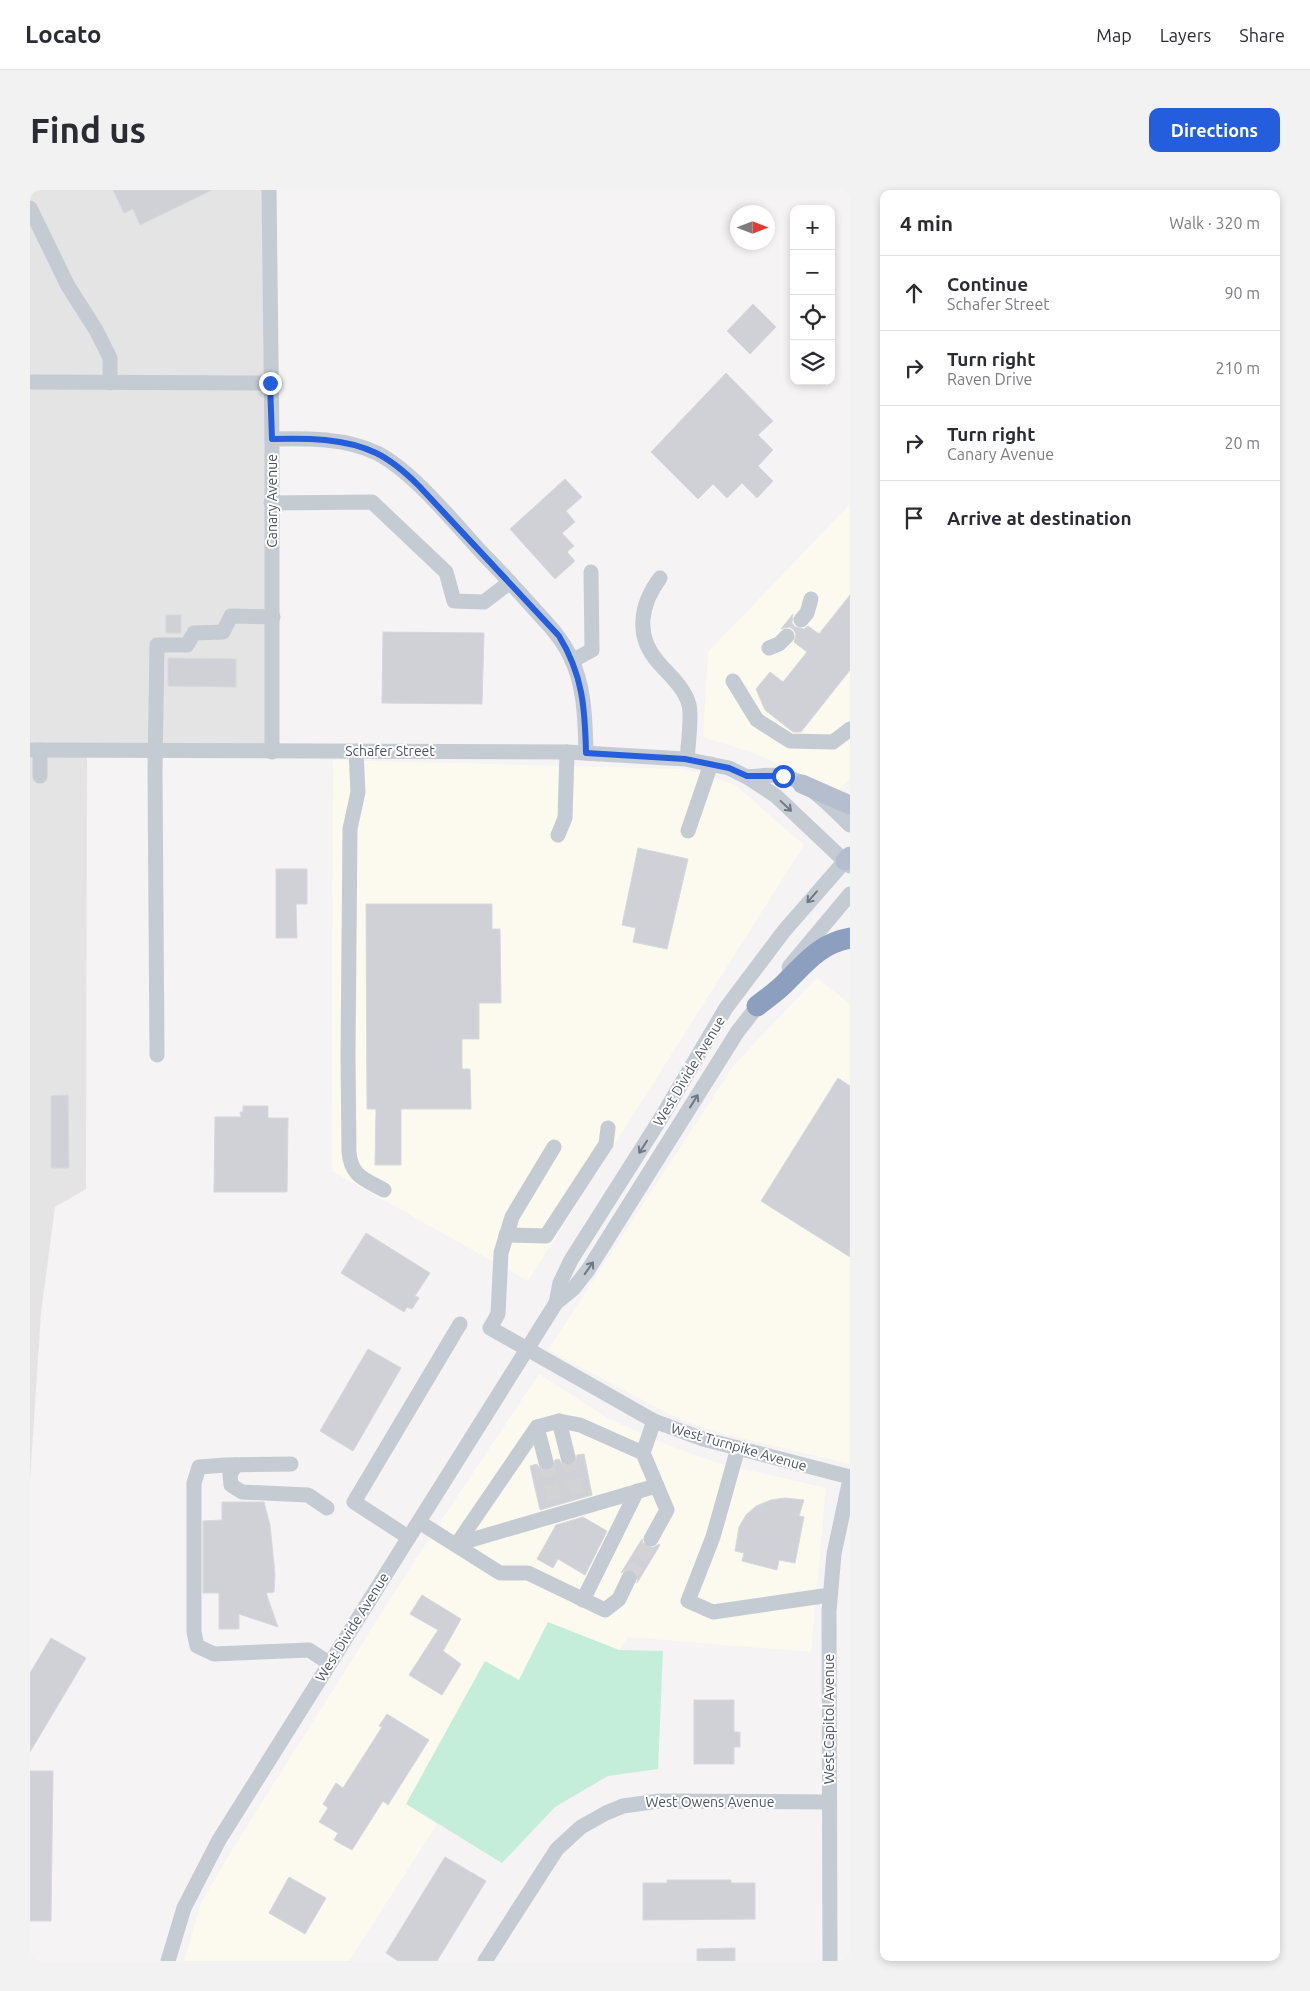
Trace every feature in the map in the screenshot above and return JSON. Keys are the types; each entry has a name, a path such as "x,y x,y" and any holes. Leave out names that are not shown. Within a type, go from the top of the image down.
{"highway":[{"path":"757,1006 785,983 812,955 835,942 850,938"}],"main road":[{"path":"802,784 850,805"}],"street":[{"name":"Canary Avenue","path":"269,190 273,617 272,752"},
{"path":"30,208 68,286 96,330 110,358 110,383"},
{"path":"30,382 270,383"},
{"path":"272,439 298,438 352,445 376,453 391,462 419,486 559,636 572,661 581,687 584,702 586,753"},
{"path":"271,503 372,502 446,572 454,601 484,602 510,582"},
{"path":"572,661 592,650 591,572"},
{"path":"660,578 650,592 644,609 643,637 648,649 658,663 672,676 689,706 687,759"},
{"path":"801,620 807,612 811,600"},
{"path":"158,1055 155,751 157,645 187,645 194,633 223,632 231,616 273,617"},
{"path":"770,648 780,644 787,636"},
{"path":"733,681 757,720 790,742 834,742 850,729"},
{"path":"35,750 40,776"},
{"name":"Schafer Street","path":"35,750 566,752 687,759 729,768 747,776 776,796 848,861"},
{"path":"356,751 358,792 350,830 349,1152 350,1162 357,1175 384,1190"},
{"path":"558,836 565,818 566,752"},
{"path":"688,831 711,764"},
{"name":"Schafer Street","path":"747,776 783,776 802,784 828,804 850,826"},
{"name":"West Divide Avenue","path":"556,1303 560,1283 571,1260 666,1111 726,1008 784,931 848,861"},
{"name":"West Divide Avenue","path":"168,1961 184,1908 206,1863 329,1663 556,1303 573,1289 588,1270 738,1031 850,894"},
{"path":"554,1147 512,1217 506,1235 546,1236 606,1144 608,1128"},
{"name":"West Turnpike Avenue","path":"506,1235 501,1253 498,1314 490,1328 654,1422 703,1439 850,1478"},
{"path":"408,1538 354,1502 460,1324"},
{"path":"456,1544 538,1427 559,1422 580,1425 643,1453"},
{"path":"559,1422 568,1457"},
{"path":"651,1539 667,1510 643,1453 654,1422"},
{"path":"538,1427 546,1462"},
{"path":"738,1448 713,1538 688,1601 714,1612 830,1595"},
{"path":"291,1464 199,1467 194,1483 194,1632 196,1646 214,1654 309,1650 329,1663"},
{"path":"236,1465 230,1474 231,1486 242,1492 308,1495 327,1508"},
{"name":"West Capitol Avenue","path":"830,1961 828,1650 830,1595 838,1530 850,1478"},
{"path":"456,1544 557,1510 656,1486"},
{"path":"583,1600 637,1491"},
{"path":"419,1522 500,1573 528,1573 605,1610 619,1599 630,1578"},
{"name":"West Owens Avenue","path":"486,1961 557,1849 581,1827 606,1813 622,1806 659,1801 829,1802"}],"shaded area":[{"path":"30,190 269,190 272,752 87,751 86,1189 55,1207 41,1313 30,1480"},
{"path":"850,504 850,778 838,791 751,752 703,737 708,652"},
{"path":"333,760 680,769 701,772 735,785 804,845 528,1281 332,1171"},
{"path":"817,978 850,1004 850,1464 712,1431 671,1415 548,1350 732,1068"},
{"path":"539,1374 609,1419 670,1446 718,1463 826,1488 811,1652 628,1637 619,1650 548,1622 519,1680 485,1661 406,1804 437,1824 349,1961 184,1961 201,1903 233,1848 419,1554"}],"green space":[{"path":"548,1622 619,1650 663,1651 658,1769 608,1776 555,1807 502,1863 406,1804 485,1661 519,1680"}],"building":[{"path":"113,190 212,190 140,225 133,209 124,213"},
{"path":"753,304 776,327 750,354 727,331"},
{"path":"726,373 773,421 758,435 773,450 758,466 773,481 757,498 742,483 727,498 713,484 698,499 651,452"},
{"path":"565,479 582,497 566,511 575,522 562,533 574,546 567,552 575,561 555,579 510,529"},
{"path":"850,595 850,670 801,732 793,732 765,710 756,689 770,672 783,682 807,652 794,642 796,634 793,629 789,627 781,629 793,614 792,623 795,627 804,629 808,626 819,634"},
{"path":"166,615 181,615 181,633 166,633"},
{"path":"383,632 484,633 482,704 382,703"},
{"path":"168,658 236,659 236,687 168,686"},
{"path":"638,848 688,859 667,949 633,942 636,928 622,925"},
{"path":"276,869 307,869 307,904 296,904 297,938 276,938"},
{"path":"366,904 492,904 492,929 500,929 501,1003 479,1003 479,1039 462,1039 462,1069 470,1069 471,1109 401,1109 401,1165 375,1165 376,1109 367,1109"},
{"path":"838,1078 850,1086 850,1257 761,1201"},
{"path":"68,1095 69,1168 51,1168 51,1096"},
{"path":"243,1106 268,1106 268,1118 288,1118 287,1192 214,1192 215,1117 241,1117 240,1112 243,1112"},
{"path":"366,1233 430,1273 415,1296 419,1298 412,1309 407,1307 404,1312 341,1273"},
{"path":"368,1349 401,1368 353,1451 320,1431"},
{"path":"584,1454 592,1495 540,1510 530,1466 537,1464 540,1469 548,1471 553,1468 555,1460 559,1459 562,1464 570,1466 575,1463 577,1455"},
{"path":"785,1498 804,1500 799,1516 804,1517 795,1563 779,1560 777,1570 742,1561 744,1553 735,1551 739,1527 746,1515 756,1506 771,1500"},
{"path":"222,1502 264,1502 270,1525 275,1575 274,1592 266,1593 278,1627 239,1614 239,1629 219,1629 219,1593 203,1593 203,1521 222,1520"},
{"path":"583,1517 607,1531 585,1575 558,1559 553,1568 537,1559 556,1525"},
{"path":"642,1539 647,1547 652,1548 660,1545 637,1583 638,1577 633,1570 628,1569 621,1573"},
{"path":"422,1595 461,1619 443,1651 461,1664 442,1695 409,1675 438,1630 410,1614"},
{"path":"51,1638 86,1658 30,1752 30,1673"},
{"path":"694,1700 734,1700 734,1732 740,1732 740,1747 734,1747 734,1764 694,1764"},
{"path":"387,1714 429,1740 388,1805 383,1801 352,1850 334,1840 338,1833 319,1822 328,1808 323,1804 336,1783 343,1788 382,1727 379,1726"},
{"path":"30,1771 53,1771 51,1921 30,1921"},
{"path":"445,1857 486,1881 437,1961 398,1961 386,1953"},
{"path":"289,1877 326,1898 305,1934 269,1913"},
{"path":"667,1880 731,1880 731,1883 755,1883 755,1919 643,1920 643,1883 667,1883"},
{"path":"735,1948 735,1961 697,1961 697,1949"}],"tunnel":[{"path":"568,1457 579,1501"},
{"path":"546,1462 556,1506"},
{"path":"629,1578 651,1539"}],"route":[{"path":"270,383 272,439 298,438 338,442 376,453 396,465 419,486 559,636 571,658 581,687 584,702 586,753 685,759 729,768 747,776 783,776"}]}
